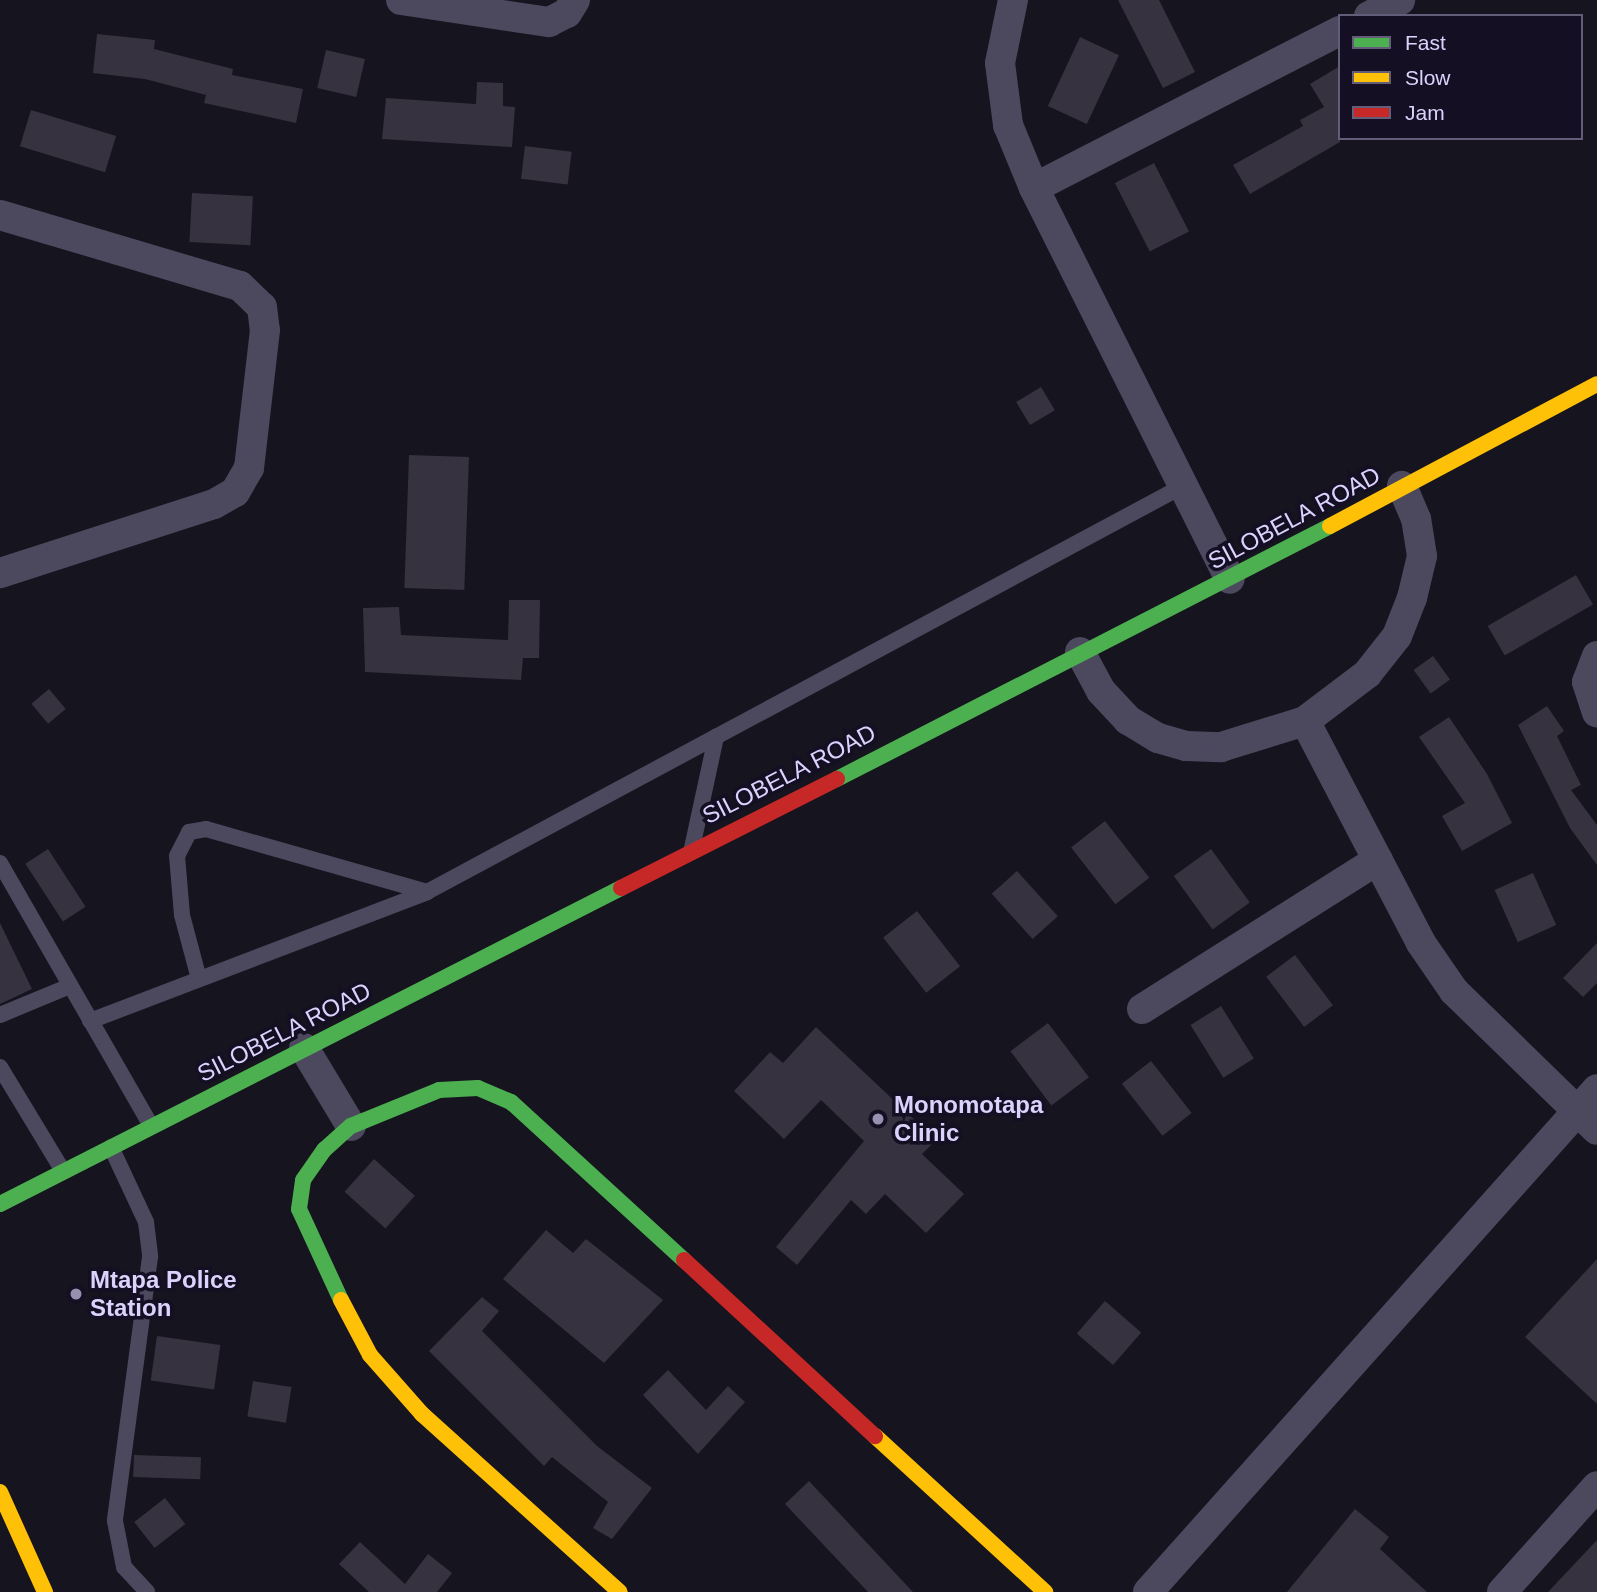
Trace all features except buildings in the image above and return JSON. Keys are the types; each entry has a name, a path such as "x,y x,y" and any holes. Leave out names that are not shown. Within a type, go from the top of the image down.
{"street":[{"path":"401,0 549,22 567,13 575,0"},
{"path":"1013,0 1000,63 1008,125 1034,188 1230,579"},
{"path":"1373,14 1400,0"},
{"path":"1034,188 1338,32"},
{"path":"0,215 240,286 262,307 265,330 249,468 235,492 214,504 0,573"},
{"name":"SILOBELA ROAD","path":"0,1204 692,849 1230,579 1597,384"},
{"path":"1080,652 1101,691 1128,720 1177,743 1221,747 1305,720 1367,674 1402,623 1422,556 1416,519 1402,486"},
{"path":"1597,656 1587,682 1597,712"},
{"path":"1305,720 1420,943 1454,991 1587,1121"},
{"path":"1142,1009 1378,860"},
{"path":"303,1048 351,1126"},
{"path":"620,1592 422,1414 370,1355 311,1242 299,1209 303,1180 324,1150 351,1126 439,1090 478,1088 512,1102 1045,1592"},
{"path":"1147,1592 1587,1121 1597,1089"},
{"path":"1503,1592 1597,1486"},
{"path":"0,1492 45,1592"}],"lane":[{"path":"90,1021 427,892 1184,486"},
{"path":"692,849 716,737"},
{"path":"199,979 182,915 177,856 189,832 206,829 427,892"},
{"path":"0,863 150,1126"},
{"path":"0,1015 70,986"},
{"path":"0,1067 63,1171"},
{"path":"111,1147 146,1222 150,1257 115,1521 124,1567 147,1592"}],"traffic: fast":[{"path":"837,779 1330,526"},
{"path":"0,1204 621,888"},
{"path":"341,1300 299,1209 303,1180 324,1150 351,1126 439,1090 478,1088 511,1102 684,1260"}],"traffic: slow":[{"path":"1330,526 1597,384"},
{"path":"341,1300 370,1355 422,1414 620,1592"},
{"path":"875,1436 1045,1592"},
{"path":"0,1492 45,1592"}],"traffic: jam":[{"path":"621,888 837,779"},
{"path":"684,1260 875,1436"}],"place":[{"name":"Monomotapa Clinic","path":"878,1119"},
{"name":"Mtapa Police Station","path":"76,1294"}]}
